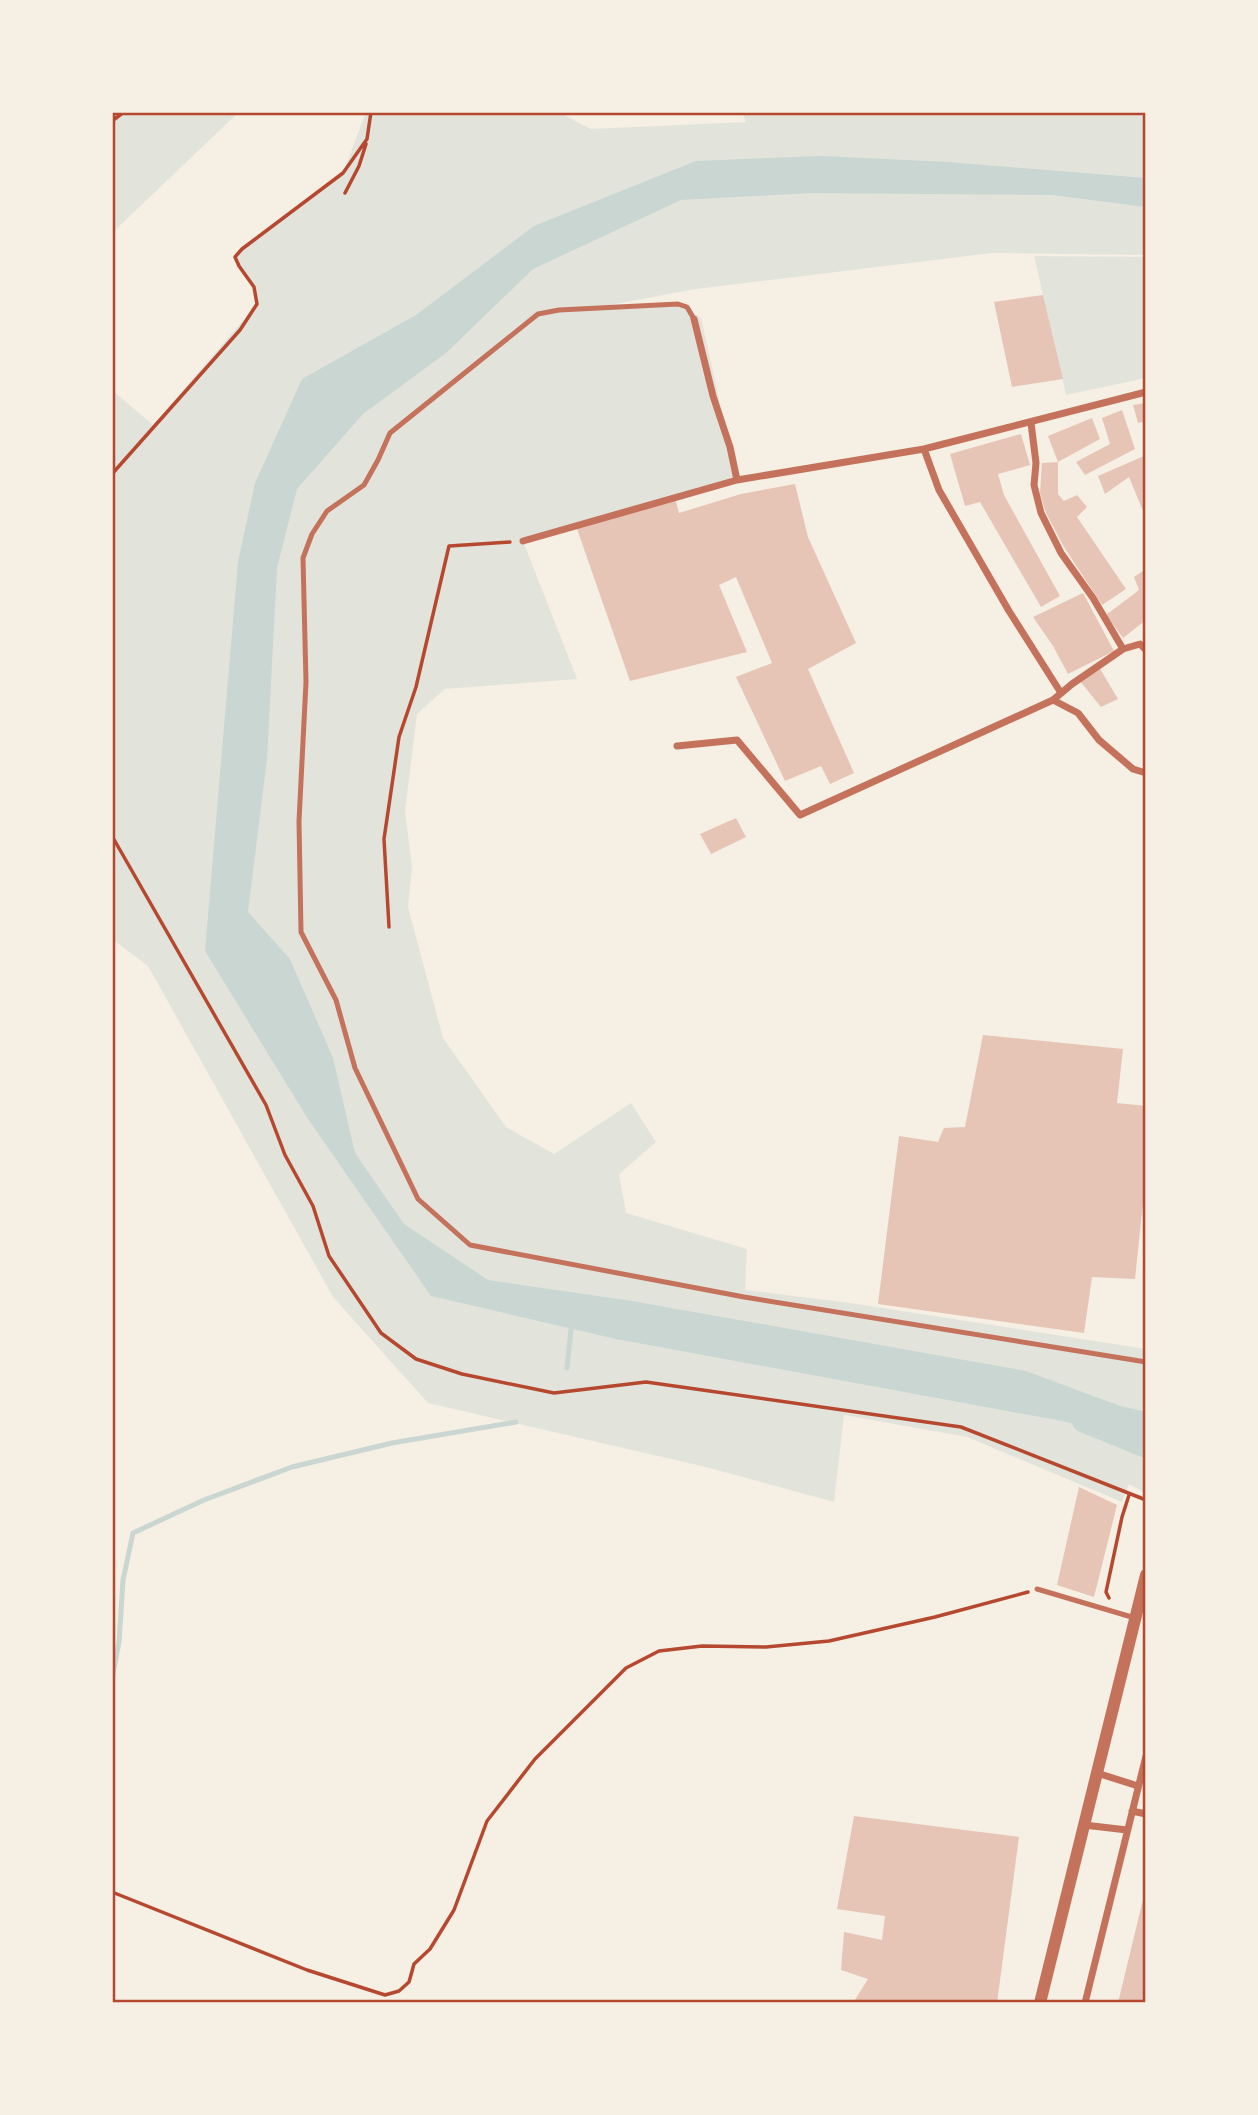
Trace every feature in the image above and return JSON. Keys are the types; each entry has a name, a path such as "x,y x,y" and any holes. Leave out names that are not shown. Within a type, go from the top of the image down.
{"street":[{"path":"694,319 737,480"},
{"path":"523,541 737,480 924,449 1146,392"},
{"path":"1031,422 1036,463 1034,485 1041,513 1061,553 1123,649"},
{"path":"924,449 939,490 1009,611 1062,693"},
{"path":"677,746 737,740 800,815 1053,700 1123,649 1144,645"},
{"path":"1053,700 1078,713 1099,740 1133,769 1146,773"},
{"path":"1040,2003 1146,1575"},
{"path":"1085,2003 1146,1756"},
{"path":"1097,1773 1138,1786"},
{"path":"1132,1811 1146,1814"},
{"path":"1084,1825 1127,1830"}],"lane":[{"path":"694,319 687,307 678,304 559,310 538,314 390,433 364,485 327,511 312,534 303,558 306,682 299,821 301,932 336,1000 355,1068 418,1199 470,1245 744,1297 1146,1362"},
{"path":"1037,1590 1135,1618"}],"path":[{"path":"112,121 124,112"},
{"path":"345,193 359,166 367,139 370,112"},
{"path":"112,474 240,330 257,304 254,287 236,257 242,249 343,173 367,139"},
{"path":"389,927 384,839 399,737 416,687 449,546 523,541"},
{"path":"1111,1601 1105,1592 1129,1495 1146,1500"},
{"path":"112,1892 307,1970 385,1995 399,1992 409,1982 414,1964 430,1949 454,1910 486,1821 535,1759 626,1668 659,1651 702,1646 766,1647 830,1641 935,1618 1037,1590"}],"shaded area":[{"path":"112,112 239,112 112,233"},
{"path":"366,112 558,112 591,129 746,122 742,112 1146,112 1146,255 992,253 696,289 599,307 684,306 701,318 737,480 523,541 577,679 445,689 417,714 405,811 412,867 408,907 443,1038 506,1127 554,1154 631,1103 656,1142 619,1174 626,1213 747,1249 745,1290 850,1303 1146,1349 1146,1493 1129,1484 1122,1502 967,1437 844,1415 834,1502 706,1467 428,1403 333,1297 148,966 112,939 112,390 153,425 257,304 254,287 235,257 258,236 343,173"},
{"path":"821,156 948,162 1146,178 1146,207 1052,195 811,193 681,200 533,269 446,353 363,414 297,489 277,568 267,759 248,912 290,959 333,1058 355,1153 404,1224 488,1280 632,1301 1026,1371 1120,1406 1146,1412 1146,1439 1062,1421 616,1339 431,1296 308,1119 205,951 238,562 255,483 302,379 416,315 534,226 696,161"},
{"path":"1034,256 1146,257 1146,378 1066,395"}],"building":[{"path":"1043,295 1063,379 1012,387 994,302"},
{"path":"1146,403 1146,421 1138,423 1133,405"},
{"path":"1122,410 1135,449 1085,475 1076,462 1110,444 1102,418"},
{"path":"1092,418 1100,439 1058,462 1048,436"},
{"path":"1021,434 1030,465 998,474 1004,495 1060,596 1041,607 980,502 965,506 950,454"},
{"path":"1144,456 1146,509 1143,511 1129,477 1105,494 1098,476"},
{"path":"1058,462 1058,494 1064,501 1077,495 1087,507 1077,517 1126,589 1102,605 1064,547 1046,513 1040,493 1042,463"},
{"path":"795,484 808,537 856,643 808,669 854,773 830,784 821,766 785,781 736,677 772,663 736,577 719,585 747,652 630,681 576,526 675,498 679,513 741,494"},
{"path":"1146,569 1146,620 1123,638 1106,615 1139,590 1134,577"},
{"path":"1083,593 1114,651 1068,674 1033,617"},
{"path":"1099,667 1118,699 1101,707 1079,680"},
{"path":"736,818 746,837 711,854 700,834"},
{"path":"983,1035 1123,1049 1117,1103 1146,1106 1146,1174 1135,1279 1092,1277 1084,1333 878,1304 899,1136 938,1142 944,1128 965,1127"},
{"path":"1079,1487 1117,1505 1094,1597 1057,1585"},
{"path":"854,1816 1019,1837 997,2003 853,2003 868,1979 841,1970 844,1932 882,1940 885,1916 837,1909"},
{"path":"1145,1891 1146,2003 1118,2003"}],"waterway":[{"path":"567,1368 571,1329"},
{"path":"1087,1417 1146,1441"},
{"path":"112,1679 119,1642 123,1580 133,1533 204,1500 292,1467 392,1443 516,1422"}]}
